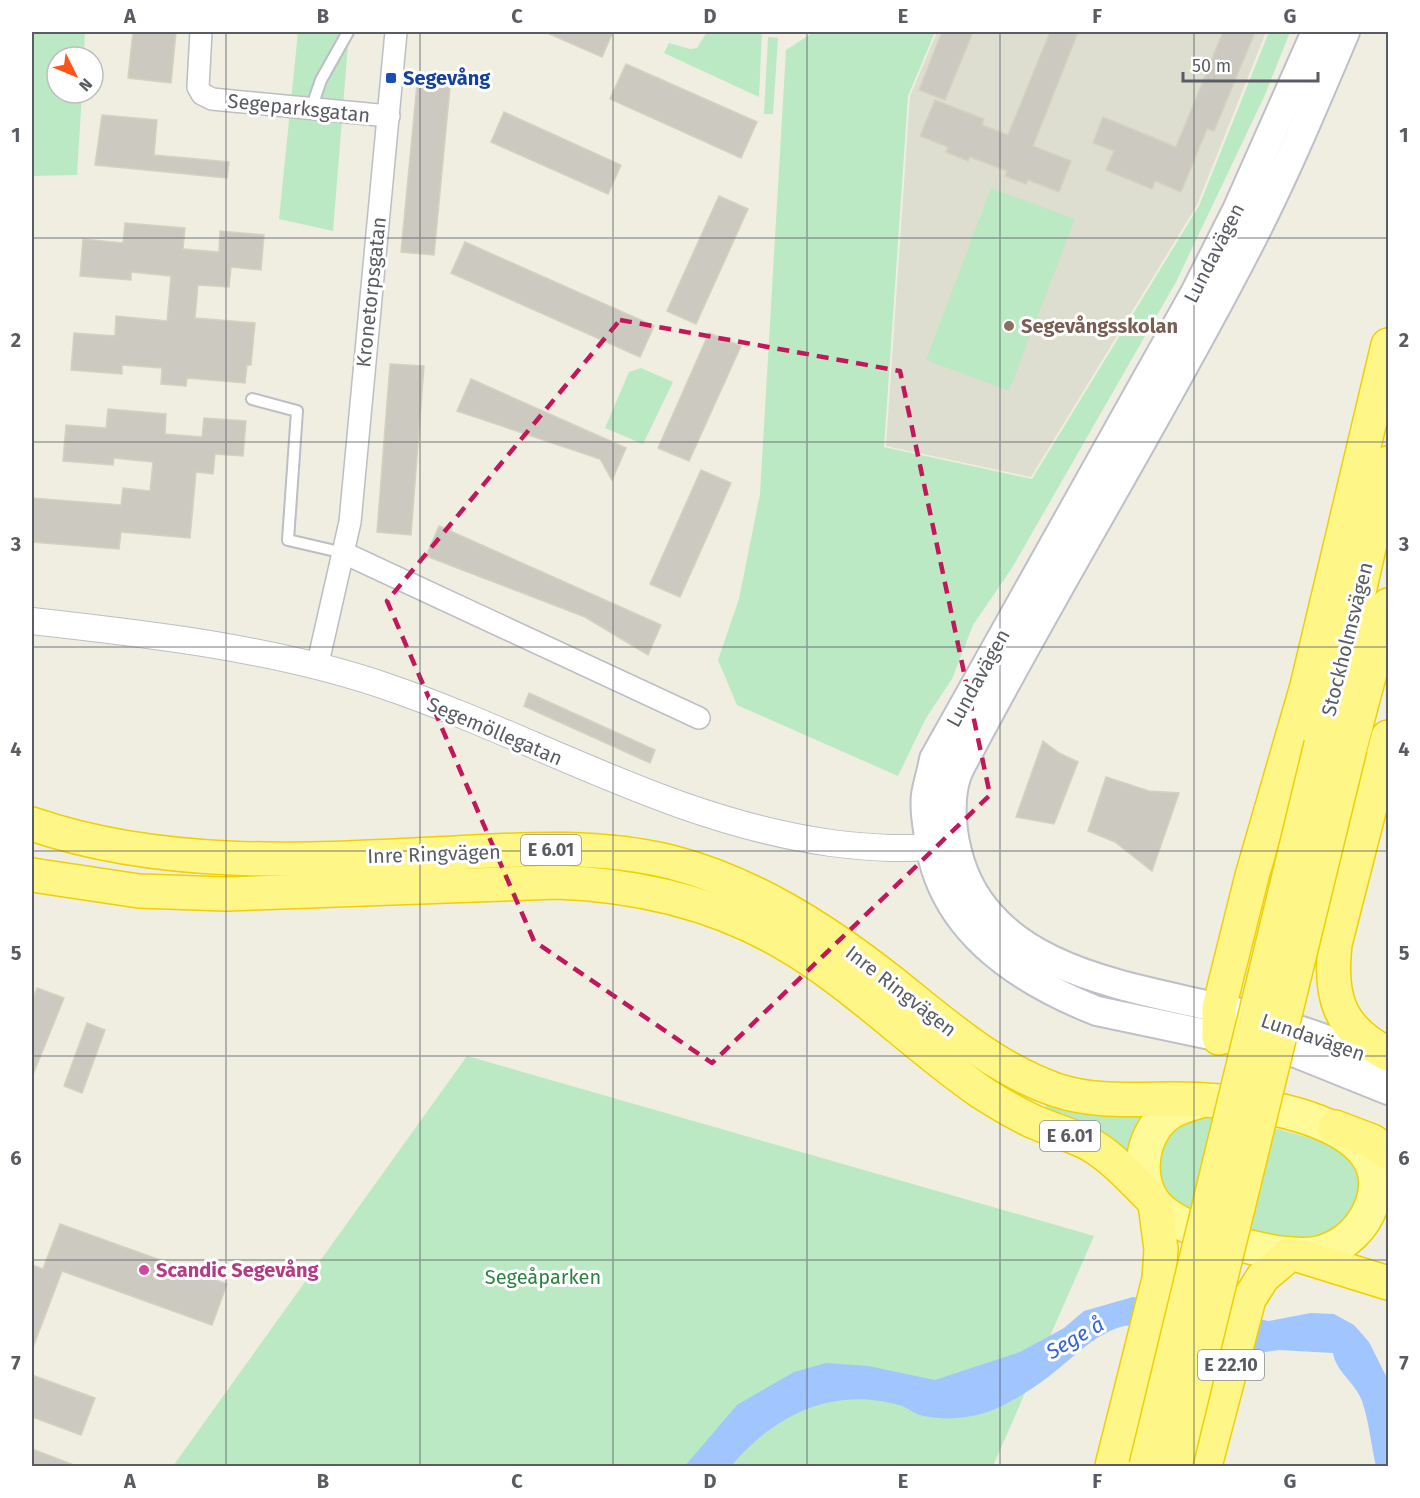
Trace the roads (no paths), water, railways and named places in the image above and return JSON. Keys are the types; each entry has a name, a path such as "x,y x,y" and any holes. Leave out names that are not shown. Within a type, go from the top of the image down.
{"highway":[{"path":"1219,1023 1252,876 1307,686 1389,345"},
{"name":"Stockholmsvägen","path":"1336,746 1351,628 1389,463"},
{"name":"Stockholmsvägen","path":"1336,746 1389,605"},
{"path":"1389,737 1335,944 1332,974 1335,995 1350,1027 1389,1054"},
{"path":"1146,1467 1336,746"},
{"path":"1175,1467 1336,746"},
{"name":"Inre Ringvägen","path":"32,824 90,841 151,851 214,857 330,858 599,849 672,863 713,875 817,928 973,1046 1030,1080 1059,1091 1094,1098 1129,1101 1179,1098 1204,1100"},
{"name":"Inre Ringvägen","path":"32,875 99,887 226,894 557,882 599,884 674,897 721,913 783,942 822,969 981,1092 1033,1121 1091,1145 1113,1160 1152,1200"},
{"path":"1112,1467 1159,1279 1161,1249 1143,1160 1146,1144 1164,1117 1177,1109 1204,1100 1254,1106 1335,1127 1372,1141 1389,1172"},
{"path":"1296,1255 1322,1252 1338,1245 1353,1234 1367,1218 1376,1186 1373,1172 1375,1150"},
{"path":"1152,1200 1166,1214 1194,1230 1296,1255 1389,1283"},
{"name":"E 22.10","path":"1205,1467 1249,1299 1263,1277 1296,1255"}],"main road":[{"name":"Lundavägen","path":"1316,32 1251,179 1195,293 934,759 926,796 942,846 978,904 993,921 1030,948 1086,974 1389,1090"},
{"name":"Lundavägen","path":"942,846 952,809 956,778 965,758 1182,371 1246,252 1305,126 1345,32"},
{"name":"Lundavägen","path":"1219,1023 1304,1031 1389,1065"}],"street":[{"name":"Segeparksgatan","path":"201,32 198,87 202,94 212,99 389,116"},
{"name":"Kronetorpsgatan","path":"317,667 350,522 396,32"},
{"path":"344,553 699,718"},
{"name":"Segemöllegatan","path":"32,621 172,639 317,667 385,686 637,789 744,826 848,845 942,846"}],"lane":[{"path":"311,109 321,80 348,32"},
{"path":"252,399 297,411 288,540 344,553"}],"water":[{"name":"Sege å","path":"1133,1297 1269,1321 1311,1313 1334,1314 1354,1325 1369,1342 1388,1380 1388,1466 1376,1466 1362,1401 1338,1366 1333,1353 1279,1350 1258,1353 1166,1332 1124,1326 1095,1339 1025,1393 1002,1406 978,1415 933,1418 902,1406 874,1400 850,1399 806,1409 786,1419 766,1432 731,1466 685,1466 737,1405 794,1372 826,1363 868,1366 935,1380 1020,1352 1064,1328 1084,1311"}],"place":[{"name":"Segevång","path":"391,78"},
{"name":"Segevångsskolan","path":"1009,326"},
{"name":"Scandic Segevång","path":"144,1270"}],"park label":[{"name":"Segeåparken","path":"543,1277"}]}
